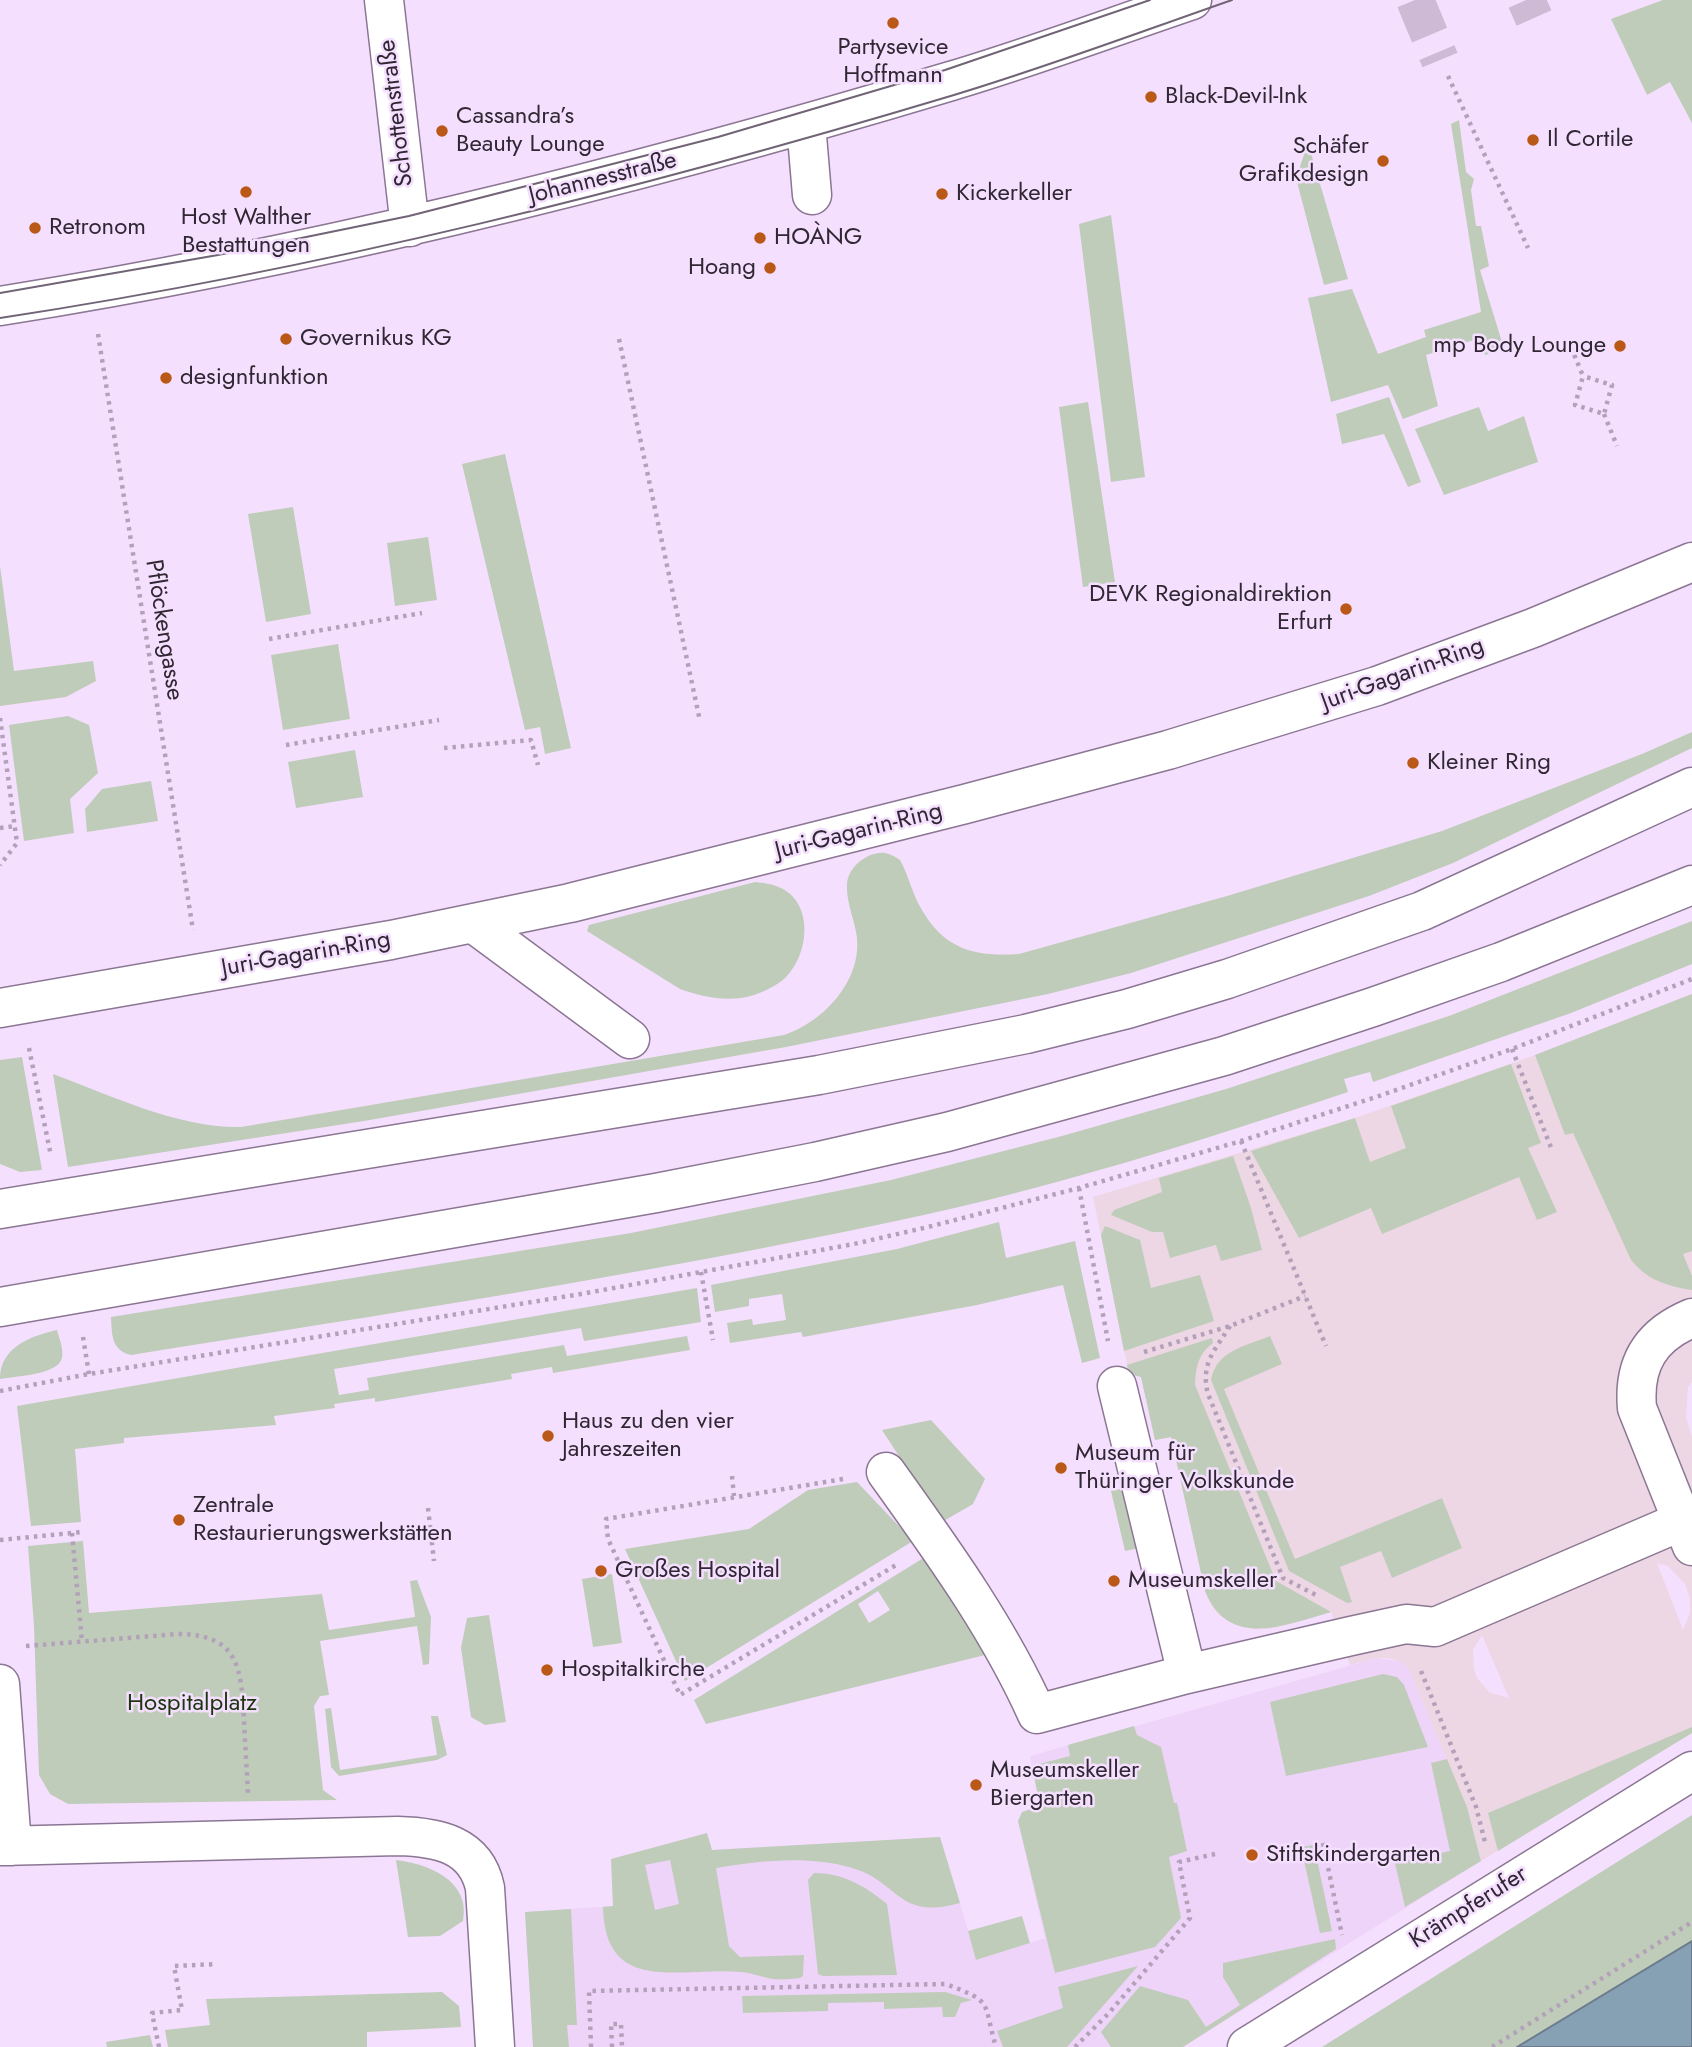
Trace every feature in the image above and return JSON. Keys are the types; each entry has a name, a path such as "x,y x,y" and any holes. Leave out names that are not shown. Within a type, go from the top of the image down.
{"street":[{"name":"Schottenstraße","path":"384,0 411,227"},
{"name":"Johannesstraße","path":"0,306 91,292 411,227 721,149 951,82 1192,0"},
{"path":"806,124 812,195"},
{"name":"Juri-Gagarin-Ring","path":"0,1008 201,974 570,903 755,858 1168,750 1377,686 1533,628 1692,562"},
{"path":"0,1209 819,1075 1026,1034 1127,1009 1227,979 1410,915 1692,787"},
{"path":"0,1307 656,1193 816,1162 947,1132 1224,1056 1373,1007 1501,962 1692,885"},
{"path":"473,923 630,1039"},
{"path":"886,1472 936,1541 1016,1667 1037,1714 1187,1674 1406,1624 1435,1627 1687,1533 1637,1408 1636,1390 1646,1355 1654,1342 1672,1326 1692,1318"},
{"path":"1117,1386 1187,1674"},
{"path":"0,1684 6,1846 416,1836 452,1845 470,1856 482,1874 485,1888 495,2047"},
{"name":"Krämpferufer","path":"1247,2047 1692,1771"}],"path":[{"path":"1448,76 1528,248"},
{"name":"Pflöckengasse","path":"91,292 201,974"},
{"path":"619,339 700,721"},
{"path":"1571,347 1583,376 1575,405 1604,414"},
{"path":"1583,376 1612,385 1604,414 1617,446"},
{"path":"269,639 422,613"},
{"path":"0,718 17,843 0,865"},
{"path":"286,745 439,720"},
{"path":"444,748 531,740 538,765"},
{"path":"0,828 15,826"},
{"path":"0,1391 89,1374 568,1297 854,1244 1079,1188 1241,1141 1512,1049 1692,979"},
{"path":"1512,1049 1552,1150"},
{"path":"1241,1141 1326,1346"},
{"path":"1079,1188 1108,1340"},
{"path":"701,1272 713,1340"},
{"path":"1161,1347 1230,1326 1305,1296"},
{"path":"886,1472 606,1519 608,1539 680,1695 936,1541"},
{"path":"732,1476 734,1496"},
{"path":"428,1508 434,1561"},
{"path":"0,1540 82,1532"},
{"path":"72,1533 82,1642"},
{"path":"48,1645 189,1634 219,1644 230,1654 241,1676 251,1839"},
{"path":"1323,1843 1346,1953 1361,1977"},
{"path":"1075,2047 1190,1919 1180,1862 1215,1854"},
{"path":"1492,2047 1692,1922"},
{"path":"159,2047 152,2013 182,2010 174,1966 217,1964"},
{"path":"591,2047 589,1991 946,1984 980,1997 987,2009 996,2047"},
{"path":"611,2047 611,2024 621,2024 622,2047"}],"shaded area":[{"path":"1692,994 1692,1382 1688,1387 1686,1418 1692,1437 1692,1733 1481,1861 1467,1807 1410,1672 1398,1661 1388,1658 1350,1665 1331,1612 1269,1629 1254,1629 1229,1621 1219,1615 1211,1605 1205,1591 1171,1437 1155,1440 1141,1377 1129,1374 1093,1197 1355,1118 1535,1055","holes":["1252,1209 1217,1245 1171,1257","1282,1364 1224,1389 1295,1560 1442,1498 1462,1548 1392,1578 1381,1551 1339,1567 1352,1601 1289,1571 1211,1380","1657,1563 1668,1566 1685,1584 1690,1599 1690,1613 1683,1630","1482,1635 1509,1698 1489,1692 1477,1678 1473,1650"]},
{"name":"Stiftskindergarten","path":"1377,1658 1398,1661 1406,1665 1410,1672 1467,1807 1481,1861 1183,2047 533,2047 525,1912 613,1906 612,1873 711,1850 940,1837 977,1960 1045,1938 1018,1821 1022,1812 1040,1806 1030,1756"}],"green space":[{"path":"1663,0 1692,0 1692,123 1670,82 1647,95 1611,19"},
{"path":"1459,120 1466,172 1474,179 1471,190 1476,226 1481,226 1489,266 1480,270 1504,349 1485,355 1480,338 1426,355 1438,406 1403,419 1388,385 1331,402 1308,298 1352,289 1378,354 1426,337 1424,330 1481,312 1451,124"},
{"path":"1308,143 1348,279 1324,285 1296,178"},
{"path":"1111,215 1145,477 1111,482 1079,224"},
{"path":"1389,397 1421,482 1408,487 1384,434 1342,444 1336,414"},
{"path":"1088,402 1115,582 1083,587 1059,407"},
{"path":"1479,407 1488,431 1524,416 1538,462 1444,495 1415,429"},
{"path":"505,454 571,748 545,754 540,727 525,730 462,464"},
{"path":"293,507 311,614 266,622 248,514"},
{"path":"428,537 437,600 395,606 387,543"},
{"path":"0,566 14,671 93,661 96,681 66,697 0,706"},
{"path":"338,644 350,719 283,730 271,655"},
{"path":"68,716 89,725 98,773 70,799 74,833 24,841 9,725"},
{"path":"1692,732 1692,748 1453,863 1369,896 1131,973 1048,994 786,1047 364,1121 68,1167 53,1074 169,1116 217,1126 241,1127 784,1035 812,1021 825,1010 837,998 853,970 857,938 847,884 855,866 866,857 885,853 900,860 922,910 951,942 975,952 1019,954 1227,896 1442,831"},
{"path":"355,750 363,797 296,808 288,762"},
{"path":"151,781 158,821 87,832 85,809 102,789"},
{"path":"755,882 778,887 792,895 799,905 804,930 800,956 794,967 779,983 754,995 735,999 716,998 680,989 587,931 589,925"},
{"path":"1692,921 1692,964 1571,1013 1373,1082 1370,1072 1344,1079 1348,1092 1068,1179 954,1208 801,1241 418,1309 131,1355 124,1353 114,1341 111,1317 631,1233 891,1180 1062,1136 1226,1089 1449,1016"},
{"path":"1692,994 1692,1251 1683,1254 1692,1276 1692,1290 1658,1281 1644,1273 1631,1260 1573,1133 1565,1135 1535,1055"},
{"path":"22,1057 42,1170 20,1172 0,1164 0,1060"},
{"path":"1511,1064 1541,1143 1528,1148 1557,1212 1537,1220 1519,1177 1382,1234 1371,1208 1299,1238 1251,1151 1355,1118 1370,1162 1406,1148 1391,1106"},
{"path":"1233,1156 1262,1250 1221,1261 1216,1245 1170,1258 1163,1232 1152,1232 1111,1215 1114,1210 1162,1192 1159,1178"},
{"path":"999,1222 1006,1258 1075,1241 1100,1358 1082,1363 1063,1285 977,1305 803,1337 801,1332 730,1343 727,1323 752,1319 753,1325 786,1320 782,1294 749,1299 749,1306 715,1312 711,1285 897,1249"},
{"path":"1105,1226 1140,1240 1151,1288 1200,1275 1214,1321 1124,1351 1101,1235"},
{"path":"697,1288 701,1322 584,1341 581,1328 334,1369 339,1395 369,1390 367,1378 564,1345 567,1356 687,1336 690,1350 553,1373 552,1367 511,1374 512,1379 375,1402 375,1398 334,1404 335,1408 274,1416 276,1425 124,1438 124,1443 75,1449 81,1522 31,1526 17,1406"},
{"path":"57,1330 62,1351 59,1364 26,1376 0,1379 1,1368 11,1351 28,1340"},
{"path":"1270,1336 1282,1364 1224,1389 1295,1559 1442,1498 1462,1548 1392,1578 1381,1551 1340,1567 1352,1602 1347,1603 1289,1571 1211,1380 1214,1370 1225,1356"},
{"path":"1212,1338 1213,1343 1199,1361 1195,1385 1276,1581 1331,1612 1277,1627 1243,1627 1228,1621 1215,1609 1205,1591 1171,1437 1155,1440 1141,1377 1129,1374 1127,1365"},
{"path":"931,1420 985,1479 973,1504 942,1522 882,1430"},
{"path":"857,1482 913,1541 685,1681 625,1549 749,1529 808,1490"},
{"path":"1131,1486 1145,1547 1125,1551 1111,1491"},
{"name":"Hospitalplatz","path":"83,1541 89,1613 322,1594 329,1630 415,1617 410,1581 417,1580 431,1617 429,1664 423,1665 417,1626 320,1641 329,1695 320,1696 314,1706 323,1790 337,1800 68,1804 50,1794 39,1775 34,1626 28,1546"},
{"path":"925,1557 989,1654 706,1724 694,1700","holes":["878,1591 890,1610 869,1623 858,1604"]},
{"path":"612,1574 622,1643 593,1647 582,1579"},
{"path":"489,1615 506,1722 485,1725 471,1717 461,1648 467,1618"},
{"path":"1383,1674 1397,1677 1404,1685 1428,1747 1286,1776 1270,1702"},
{"path":"331,1708 340,1770 437,1755 431,1716 438,1716 447,1755 437,1760 339,1776 331,1767 325,1709"},
{"path":"1134,1726 1137,1735 1161,1747 1174,1803 1177,1803 1187,1851 1169,1857 1181,1918 1155,1947 1055,1973 1018,1821 1022,1812 1040,1806 1032,1766 1070,1756 1068,1745"},
{"path":"1692,1727 1692,1733 1498,1851 1488,1813"},
{"path":"1447,1759 1467,1807 1481,1861 1405,1907 1395,1863 1450,1851 1431,1763"},
{"path":"1692,1815 1692,1941 1517,2047 1322,2047"},
{"path":"707,1833 712,1850 940,1837 960,1903 923,1907 900,1897 868,1874 835,1864 801,1860 767,1861 716,1868 729,1946 740,1957 804,1955 803,1976 773,1979 741,1972 651,1971 632,1966 617,1954 607,1935 603,1907 613,1906 611,1859","holes":["670,1860 679,1904 655,1910 645,1865"]},
{"path":"1314,1845 1332,1931 1320,1933 1301,1847"},
{"path":"396,1860 434,1871 454,1885 461,1895 464,1907 463,1921 440,1936 408,1937"},
{"path":"814,1873 835,1875 853,1882 887,1904 897,1975 818,1974 808,1880"},
{"path":"571,1909 577,2025 567,2025 569,2047 533,2047 525,1912"},
{"path":"1022,1916 1030,1943 976,1960 968,1931"},
{"path":"1335,1939 1336,1949 1183,2047 1111,2047 1101,2032 1140,1986 1188,2000 1206,2027 1240,2005 1223,1977 1223,1963"},
{"path":"1138,1966 1067,2047 1003,2047 997,2031 1063,2008 1058,1987"},
{"path":"442,1992 459,2006 461,2027 367,2032 367,2047 168,2047 165,2030 210,2025 206,1999"},
{"path":"945,1992 972,2000 961,2003 955,2017 943,2017 942,2007 884,2009 884,2002 828,2003 828,2011 743,2013 742,1996"},
{"path":"150,2035 153,2047 107,2047 106,2042"}],"water":[{"path":"1692,1941 1692,2047 1517,2047"}],"tunnel":[{"path":"1415,0 1440,60"},
{"path":"1526,0 1534,18"}],"tram line":[{"path":"0,293 218,255 409,216 718,137 945,70 1150,0"},
{"path":"0,318 241,276 361,251 600,194 954,95 1232,0"}],"place":[{"name":"Partysevice Hoffmann","path":"893,23"},
{"name":"Black-Devil-Ink","path":"1151,97"},
{"name":"Cassandra’s Beauty Lounge","path":"442,131"},
{"name":"Il Cortile","path":"1533,140"},
{"name":"Schäfer Grafikdesign","path":"1383,161"},
{"name":"Host Walther Bestattungen","path":"246,192"},
{"name":"Kickerkeller","path":"942,194"},
{"name":"Retronom","path":"35,228"},
{"name":"HOÀNG","path":"760,238"},
{"name":"Hoang","path":"770,268"},
{"name":"Governikus KG","path":"286,339"},
{"name":"mp Body Lounge","path":"1620,346"},
{"name":"designfunktion","path":"166,378"},
{"name":"DEVK Regionaldirektion Erfurt","path":"1346,609"},
{"name":"Kleiner Ring","path":"1413,763"},
{"name":"Haus zu den vier Jahreszeiten","path":"548,1436"},
{"name":"Museum für Thüringer Volkskunde","path":"1061,1468"},
{"name":"Zentrale Restaurierungswerkstätten","path":"179,1520"},
{"name":"Großes Hospital","path":"601,1571"},
{"name":"Museumskeller","path":"1114,1581"},
{"name":"Hospitalkirche","path":"547,1670"},
{"name":"Museumskeller Biergarten","path":"976,1785"},
{"name":"Stiftskindergarten","path":"1252,1855"}]}
